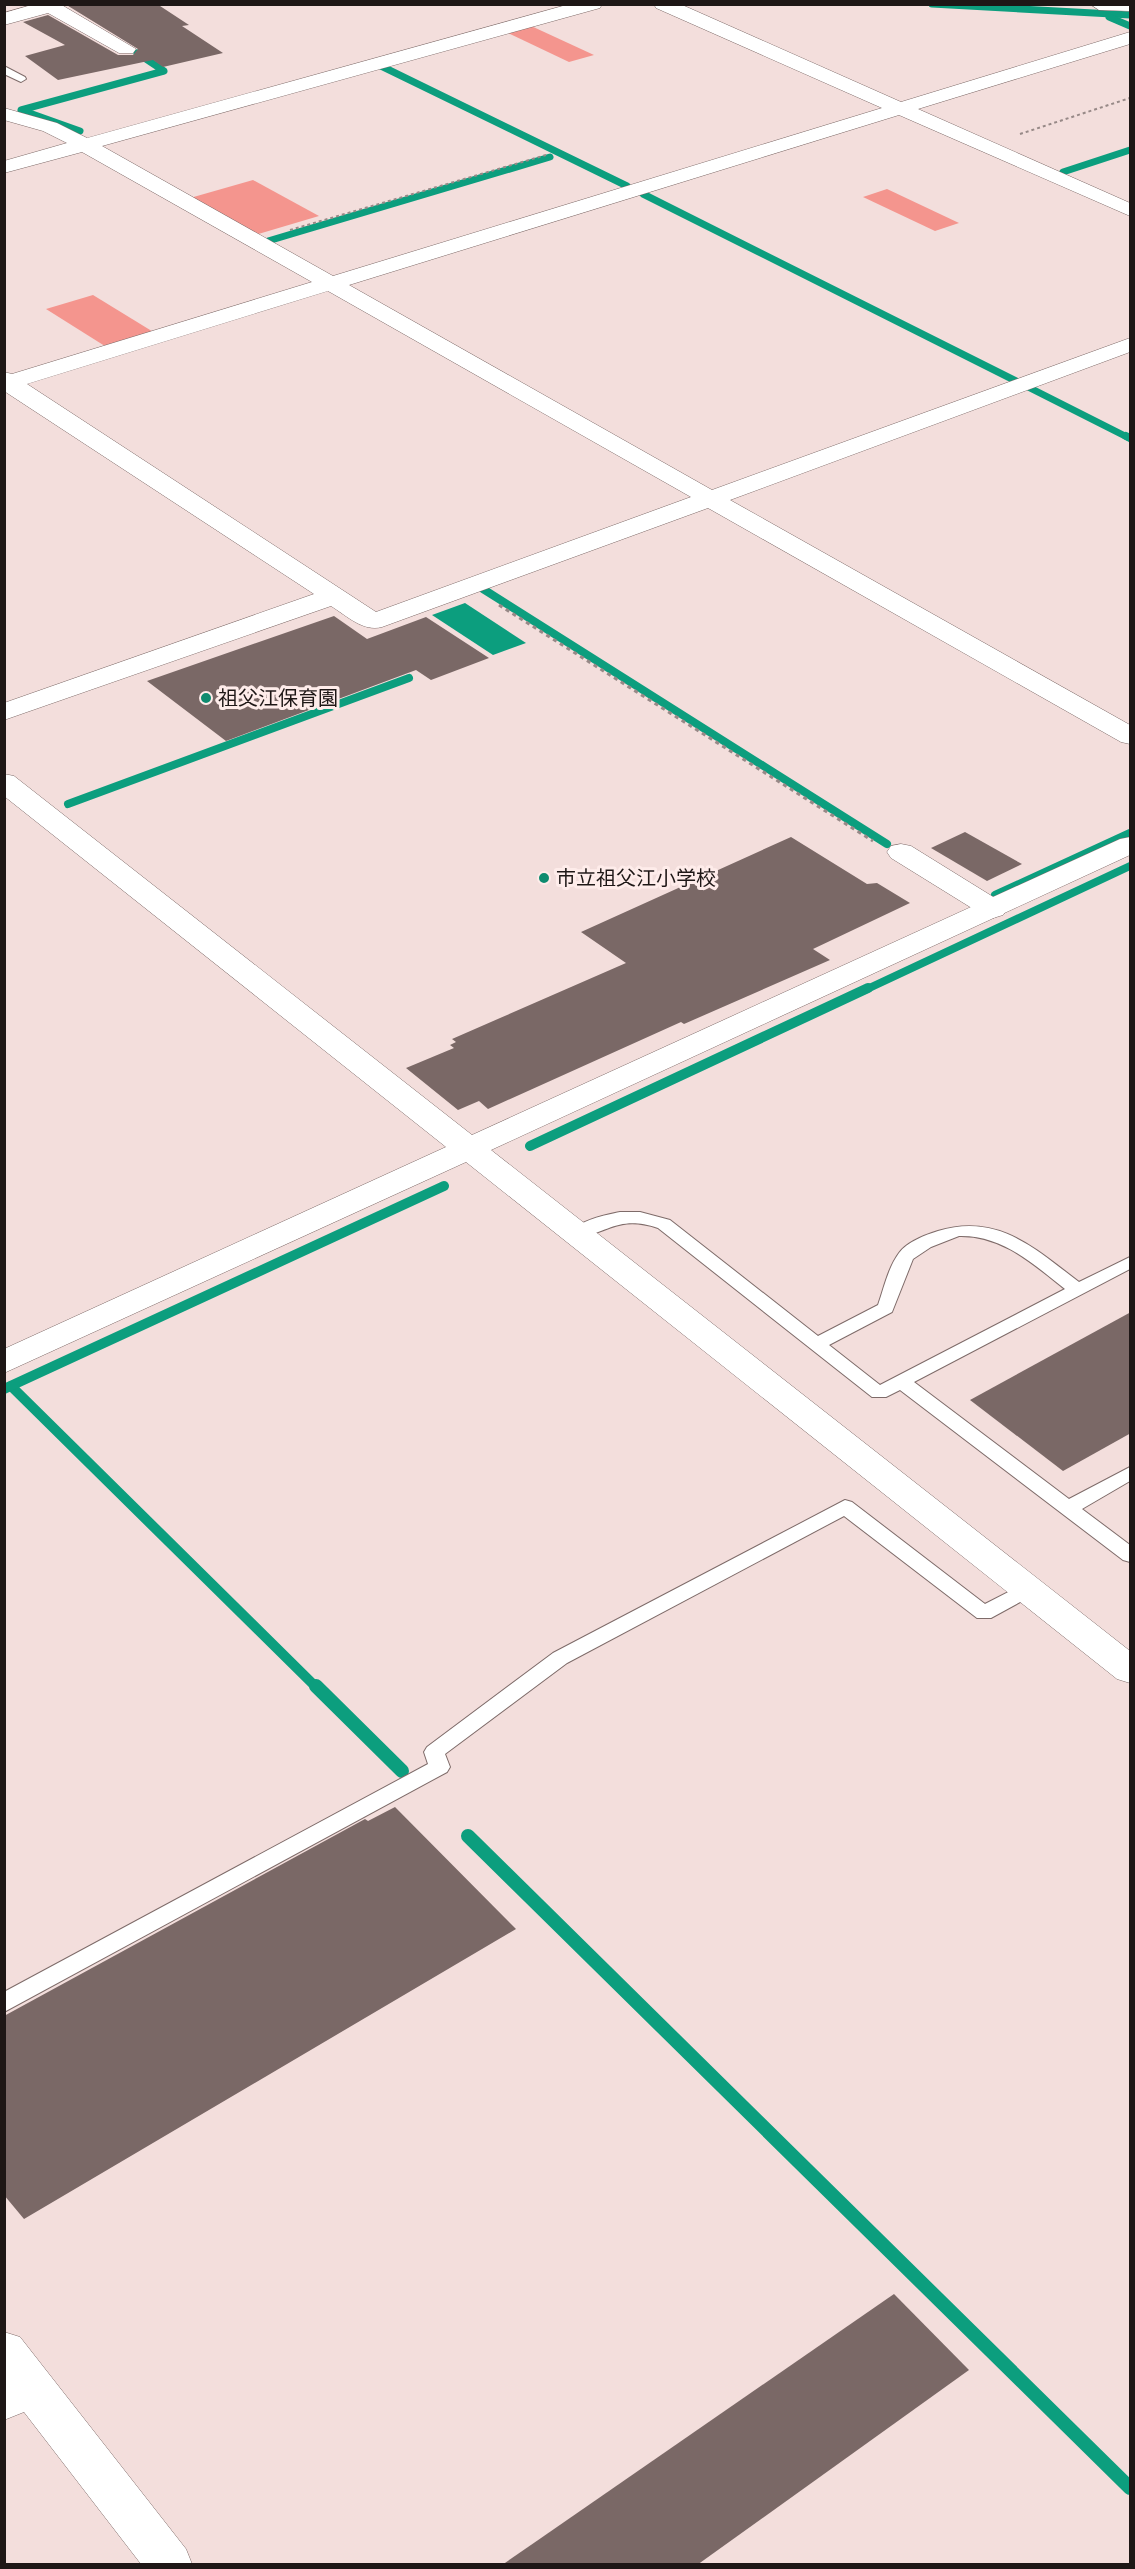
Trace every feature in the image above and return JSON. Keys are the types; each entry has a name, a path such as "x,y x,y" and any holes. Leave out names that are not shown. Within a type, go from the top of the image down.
{"street":[{"path":"4,167 593,4"},
{"path":"663,4 1131,210"},
{"path":"1098,4 1131,6"},
{"path":"4,19 47,6 72,17 126,49"},
{"path":"6,382 1131,38"},
{"path":"4,114 50,127 85,145 1131,736"},
{"path":"6,382 374,622 1131,345"},
{"path":"4,712 334,596"},
{"path":"4,782 472,1148 1131,1670"},
{"path":"4,1362 1131,845"},
{"path":"901,852 993,909"},
{"path":"13,2378 169,2565"}],"lane":[{"path":"4,69 21,79"},
{"path":"579,1233 612,1218 641,1215 664,1224 879,1393 1131,1262"},
{"path":"816,1344 886,1308 906,1256 924,1243 956,1229 987,1230 1009,1238 1078,1290"},
{"path":"903,1382 1131,1555"},
{"path":"1069,1508 1131,1473"},
{"path":"4,2003 440,1767 434,1752 560,1658 845,1507 984,1613 1028,1589"}],"path":[{"path":"985,145 1131,98"},
{"path":"255,241 546,154"},
{"path":"470,587 889,851 901,852"}],"shaded area":[{"path":"529,25 594,55 569,62 504,31"},
{"path":"253,180 319,216 255,235 190,198"},
{"path":"887,189 959,223 935,231 863,197"},
{"path":"93,295 155,333 108,348 46,309"},
{"path":"465,603 526,643 493,655 432,615"}],"building":[{"path":"65,4 157,4 189,25 182,26 223,53 163,67 153,60 58,80 25,56 65,45 23,22 48,15 118,55 133,55 138,49"},
{"path":"334,616 367,639 426,617 489,658 431,680 416,670 226,741 147,681"},
{"path":"965,832 1022,864 987,881 931,848"},
{"path":"791,837 867,884 877,883 910,903 813,949 830,960 684,1024 681,1022 488,1109 479,1101 458,1110 406,1068 454,1048 450,1045 456,1042 452,1039 626,963 581,932"},
{"path":"1131,1312 1131,1433 1063,1471 970,1400"},
{"path":"395,1807 516,1929 24,2219 4,2195 4,2016 365,1819 368,1821"},
{"path":"894,2294 969,2370 697,2565 502,2565"}],"waterway":[{"path":"932,4 1130,15"},
{"path":"1109,17 1130,26"},
{"path":"80,131 21,110 164,71 137,53"},
{"path":"381,66 627,186"},
{"path":"1063,172 1130,150"},
{"path":"268,241 550,157"},
{"path":"643,194 1016,381"},
{"path":"1030,388 1129,438"},
{"path":"1126,436 1130,438"},
{"path":"483,589 887,844"},
{"path":"68,804 409,678"},
{"path":"995,895 1130,833"},
{"path":"865,990 1130,866"},
{"path":"530,1146 868,988"},
{"path":"4,1389 444,1186"},
{"path":"11,1386 317,1688"},
{"path":"316,1686 402,1771"},
{"path":"468,1836 1130,2488"}],"place":[{"name":"祖父江保育園","path":"206,698"},
{"name":"市立祖父江小学校","path":"544,878"}]}
